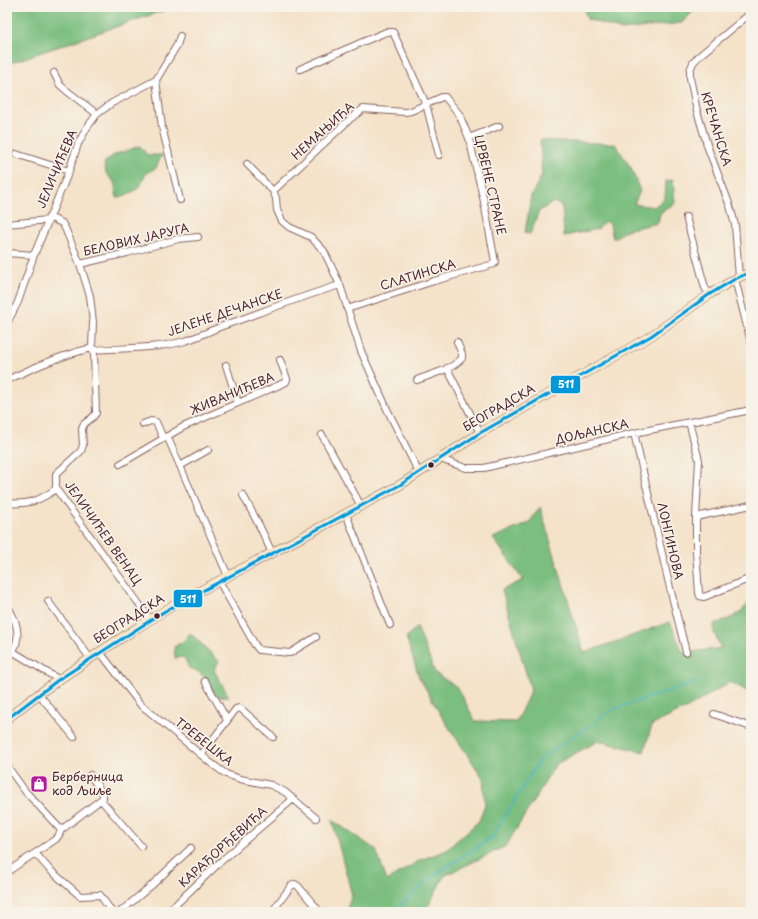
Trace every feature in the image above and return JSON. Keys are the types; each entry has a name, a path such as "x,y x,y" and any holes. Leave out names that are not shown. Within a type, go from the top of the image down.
{"main road":[{"name":"БЕОГРАДСКА","path":"7,719 38,693 58,679 150,619 361,506 419,473 480,433 651,336 710,294 737,278 751,272"}],"street":[{"name":"КРЕЧАНСКА","path":"737,278 735,225 730,206 704,135 694,98 690,70 693,63 699,56 751,12"},
{"path":"300,69 386,32 393,32 426,104 439,155"},
{"path":"180,36 177,45 156,80 162,127 180,200"},
{"path":"54,73 60,85 97,114"},
{"name":"ЈЕЛИЧИЋЕВА","path":"7,322 18,302 34,255 69,171 78,144 86,129 97,114 112,103 156,80"},
{"name":"НЕМАЊИЋА","path":"273,191 359,111 368,109 404,112 411,111 442,97"},
{"name":"ЦРВЕНЕ СТРАНЕ","path":"442,97 459,114 469,138 483,197 495,262"},
{"path":"469,138 499,126"},
{"path":"16,154 69,171"},
{"path":"247,164 273,191 276,198 276,210 282,221 289,227 311,237 324,251 340,285 361,351 387,409 419,473"},
{"path":"686,217 706,288 710,294"},
{"path":"7,224 49,219"},
{"name":"ЈЕЛИЧИЋЕВ ВЕНАЦ","path":"49,219 62,223 65,228 80,264 90,296 96,413 84,424 82,429 82,451 56,474 56,489 150,619"},
{"name":"БЕЛОВИХ ЈАРУГА","path":"80,264 178,239 198,237"},
{"path":"7,253 34,255"},
{"name":"СЛАТИНСКА","path":"347,309 434,281 485,268 494,264 495,262"},
{"path":"737,278 751,342"},
{"name":"ЈЕЛЕНЕ ДЕЧАНСКЕ","path":"92,348 95,350 143,347 169,344 186,340 230,323 340,285"},
{"path":"417,380 447,368 462,358 457,342"},
{"path":"7,380 49,361 92,348"},
{"name":"ЖИВАНИЋЕВА","path":"120,464 183,427 286,382 287,379 280,360"},
{"path":"226,365 238,403"},
{"path":"447,368 480,433"},
{"name":"ДОЉАНСКА","path":"440,459 466,468 484,468 689,422 751,410"},
{"path":"143,424 151,421 156,422 165,437 180,466 228,576"},
{"path":"689,422 699,460 696,552 700,596 704,597 751,578"},
{"name":"ЛОНГИНОВА","path":"634,434 686,652"},
{"path":"322,435 361,506"},
{"path":"180,466 208,450"},
{"path":"7,503 20,504 33,502 56,489"},
{"path":"243,495 272,553"},
{"path":"696,517 751,505"},
{"path":"346,514 390,625"},
{"path":"219,581 259,650 290,652 316,637"},
{"path":"48,601 90,658"},
{"path":"7,605 17,628 18,642 13,651"},
{"path":"7,648 58,679"},
{"name":"ТРЕБЕШКА","path":"100,652 140,704 201,755 226,774 240,779 271,785 285,792 316,818"},
{"path":"205,682 227,720"},
{"path":"38,693 74,737"},
{"path":"201,755 236,709 240,708 273,737"},
{"path":"714,714 751,727"},
{"path":"7,766 25,791 61,830"},
{"path":"7,872 36,854 59,836 61,830 101,800 104,795 90,775"},
{"name":"КАРАЂОРЂЕВИЋА","path":"168,912 220,863 293,799"},
{"path":"101,800 141,846"},
{"path":"120,912 152,885 191,848"},
{"path":"36,854 49,869 76,893 84,896 96,894 100,895 112,912"},
{"path":"272,912 291,886 295,884 320,912"}],"green space":[{"path":"7,7 174,7 7,64"},
{"path":"583,7 697,7 682,23 622,30 587,19"},
{"path":"540,140 615,144 631,168 640,191 634,204 654,207 665,198 666,181 673,180 675,203 660,213 658,223 626,230 613,239 610,224 605,221 598,229 564,236 562,206 554,202 539,211 530,234 525,233 531,196 542,175"},
{"path":"140,146 147,155 162,155 156,168 146,173 144,179 136,190 117,198 114,182 106,173 104,163 114,155"},
{"path":"540,507 584,653 670,622 683,653 721,648 714,633 714,624 736,616 743,610 751,599 751,693 730,682 691,706 652,725 644,752 598,741 556,764 506,846 444,876 425,912 346,912 352,895 332,820 376,850 387,881 420,860 445,851 479,821 485,804 483,778 442,717 419,677 406,637 417,627 435,673 458,688 475,721 516,722 531,690 502,590 523,580 493,538 529,523"},
{"path":"190,633 219,661 214,670 229,697 216,696 202,675 199,672 189,668 184,657 175,658 174,647 184,641"}],"waterway":[{"path":"393,912 436,874 492,837 540,759 614,709 696,682"}],"transit line":[{"name":"511","path":"7,719 58,680 165,611 400,485 480,433 651,336 710,294 735,279 751,272"}],"place":[{"name":"Берберница код Љиље","path":"39,784"}]}
